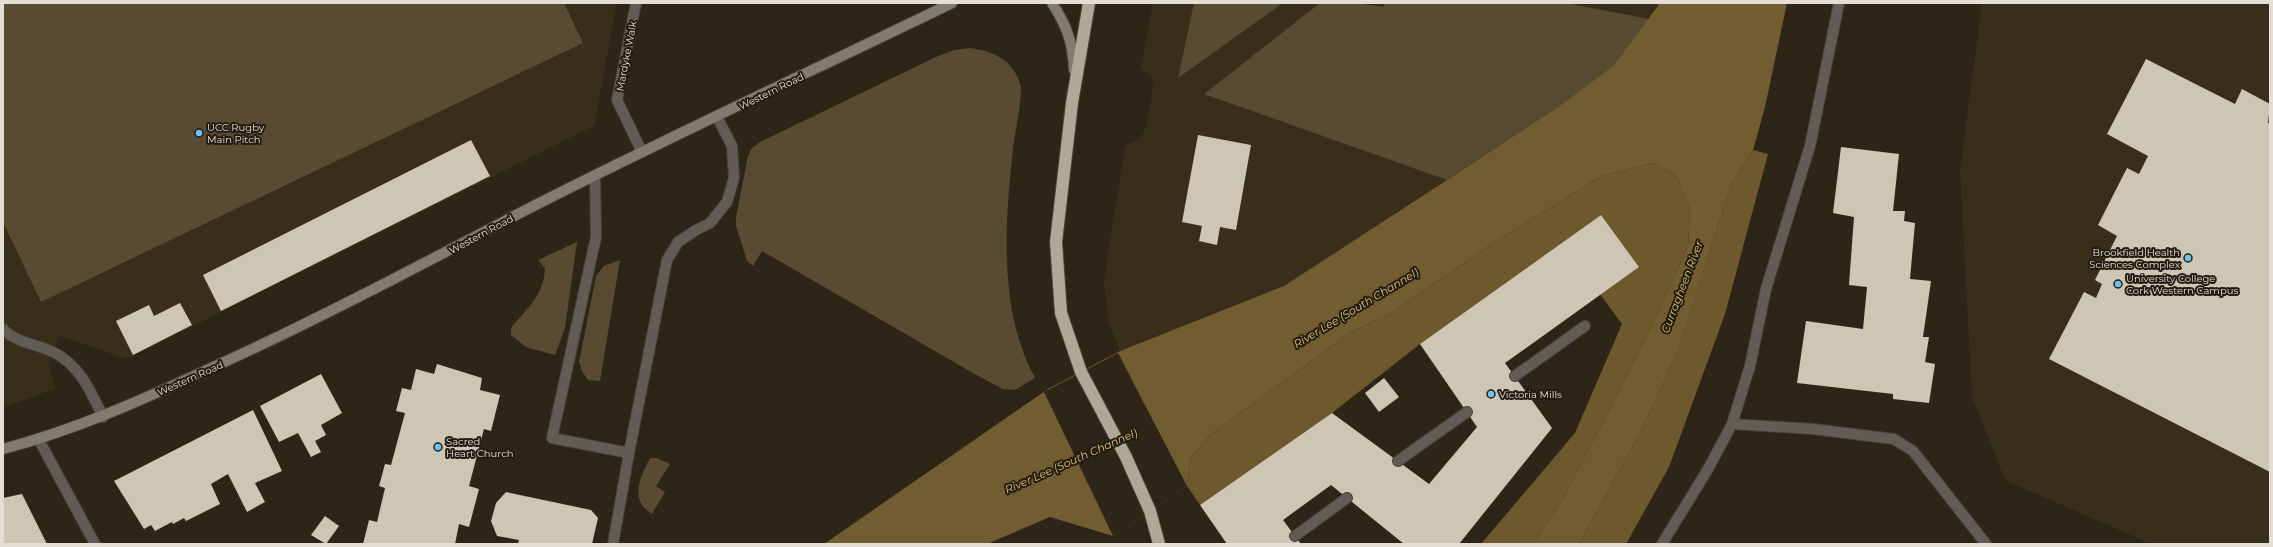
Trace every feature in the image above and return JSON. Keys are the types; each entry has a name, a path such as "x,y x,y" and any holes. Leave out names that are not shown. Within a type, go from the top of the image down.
{"highway":[{"path":"1089,3 1075,82 1056,242 1061,313 1081,372 1126,457 1150,511 1159,544"}],"main road":[{"name":"Western Road","path":"3,449 39,440 103,417 233,359 362,296 642,152 952,3"},
{"path":"1052,3 1066,26 1073,52 1075,82"}],"street":[{"name":"Mardyke Walk","path":"636,3 617,100 642,152"},
{"path":"1662,544 1708,470 1732,424 1750,366 1766,289 1810,146 1839,3"},
{"path":"613,544 629,453 667,260 678,242 710,223 727,202 734,178 732,152 717,117"},
{"path":"595,176 596,237 552,438 629,453"},
{"path":"1515,376 1585,326"},
{"path":"3,329 16,339 53,352 67,362 87,383 103,417"},
{"path":"1398,462 1467,412"},
{"path":"1732,424 1813,429 1894,439 1913,451 1922,461 1986,544"},
{"path":"39,440 95,544"},
{"path":"1295,536 1347,498"}],"shaded area":[{"name":"UCC Rugby Main Pitch","path":"3,3 617,3 594,126 127,359 59,336 49,365 55,389 3,407"},
{"name":"UCC Rugby Main Pitch","path":"3,3 564,3 583,43 41,302 3,222"},
{"path":"1153,3 1660,3 1614,65 1447,180 1284,286 1120,351 1108,321 1104,280 1125,146 1141,137 1146,128 1149,113 1154,81 1152,76 1141,69"},
{"path":"1194,3 1283,3 1178,78"},
{"path":"1320,3 1355,3 1384,7 1385,3 1566,3 1649,19 1614,65 1558,107 1447,180 1204,94"},
{"name":"University College Cork Western Campus","path":"1982,3 2270,3 2270,544 2151,544 2005,480 1972,397 1960,170"},
{"path":"969,48 986,51 1006,62 1012,68 1021,88 1010,178 1007,266 1015,324 1023,352 1035,378 1015,390 1003,389 973,373 762,251 753,266 747,261 736,226 736,217 748,156 752,148 760,142 936,57 955,50"},
{"path":"1753,150 1768,154 1725,314 1669,467 1626,544 1579,544 1640,433 1677,353 1731,185"},
{"path":"1653,163 1676,175 1690,209 1688,246 1645,340 1564,497 1533,544 1481,544 1575,433 1622,324 1600,294 1639,267 1601,215 1420,344 1332,413 1200,505 1187,486 1191,457 1210,435 1351,332 1390,314 1493,243 1602,176"},
{"path":"577,242 565,328 555,355 526,347 511,335 511,328 529,308 542,286 545,268 538,260"},
{"path":"620,260 600,381 588,380 582,371 579,362 596,276 604,266"},
{"path":"650,458 657,458 670,464 656,486 665,492 652,514 645,508 639,495 640,480"}],"water":[{"path":"1660,3 1787,3 1765,107 1753,150 1731,185 1677,353 1640,433 1579,544 1533,544 1564,497 1645,340 1688,246 1690,209 1676,175 1653,163 1602,176 1493,243 1390,314 1351,332 1210,435 1191,457 1187,486 1113,536 1050,517 987,544 824,544 1048,389 1120,351 1284,286 1558,107 1614,65"}],"pier":[{"path":"1118,353 1187,486 1113,536 1044,392"}],"building":[{"name":"Brookfield Health Sciences Complex","path":"2146,59 2235,104 2242,89 2270,104 2268,123 2270,123 2270,472 2049,359 2084,292 2096,298 2102,284 2095,280 2117,236 2098,225 2127,168 2139,174 2148,156 2107,134"},
{"path":"1198,135 1251,145 1236,230 1220,227 1217,245 1199,241 1202,226 1182,222"},
{"path":"471,140 490,176 221,311 203,275"},
{"path":"1841,147 1899,154 1893,211 1905,211 1904,221 1915,223 1910,279 1931,281 1923,337 1929,337 1925,362 1935,364 1929,403 1893,399 1893,394 1797,383 1806,321 1863,329 1867,287 1849,285 1854,217 1833,213"},
{"name":"Victoria Mills","path":"1601,215 1639,267 1505,363 1552,428 1459,544 1404,544 1331,485 1283,520 1301,544 1227,544 1200,505 1332,413 1429,484 1477,427 1420,344"},
{"path":"180,303 192,325 133,355 116,321 149,305 154,316"},
{"name":"Sacred Heart Church","path":"437,364 482,378 480,390 500,395 491,431 484,429 469,486 479,489 469,527 459,524 455,544 363,544 369,520 377,522 385,488 379,486 385,464 391,465 405,413 396,411 402,388 411,390 416,369 434,374"},
{"path":"321,374 342,413 321,425 326,435 315,441 321,452 311,457 298,433 279,442 260,406"},
{"path":"1384,378 1399,397 1379,412 1365,393"},
{"path":"253,410 282,471 255,483 265,502 247,512 228,474 211,484 220,504 186,521 184,518 173,524 172,522 155,531 151,525 144,529 114,481"},
{"path":"506,492 591,510 598,518 592,544 518,544 519,540 497,536 491,521 496,503"},
{"path":"22,494 47,544 3,544 3,498"},
{"path":"325,516 339,526 326,544 311,535"}],"place":[{"name":"UCC Rugby Main Pitch","path":"199,133"},
{"name":"Brookfield Health Sciences Complex","path":"2188,258"},
{"name":"University College Cork Western Campus","path":"2118,284"},
{"name":"Victoria Mills","path":"1491,394"},
{"name":"Sacred Heart Church","path":"438,447"}],"water label":[{"name":"Curragheen River","path":"1682,287"},
{"name":"River Lee (South Channel)","path":"1356,308"},
{"name":"River Lee (South Channel)","path":"1071,461"}]}
